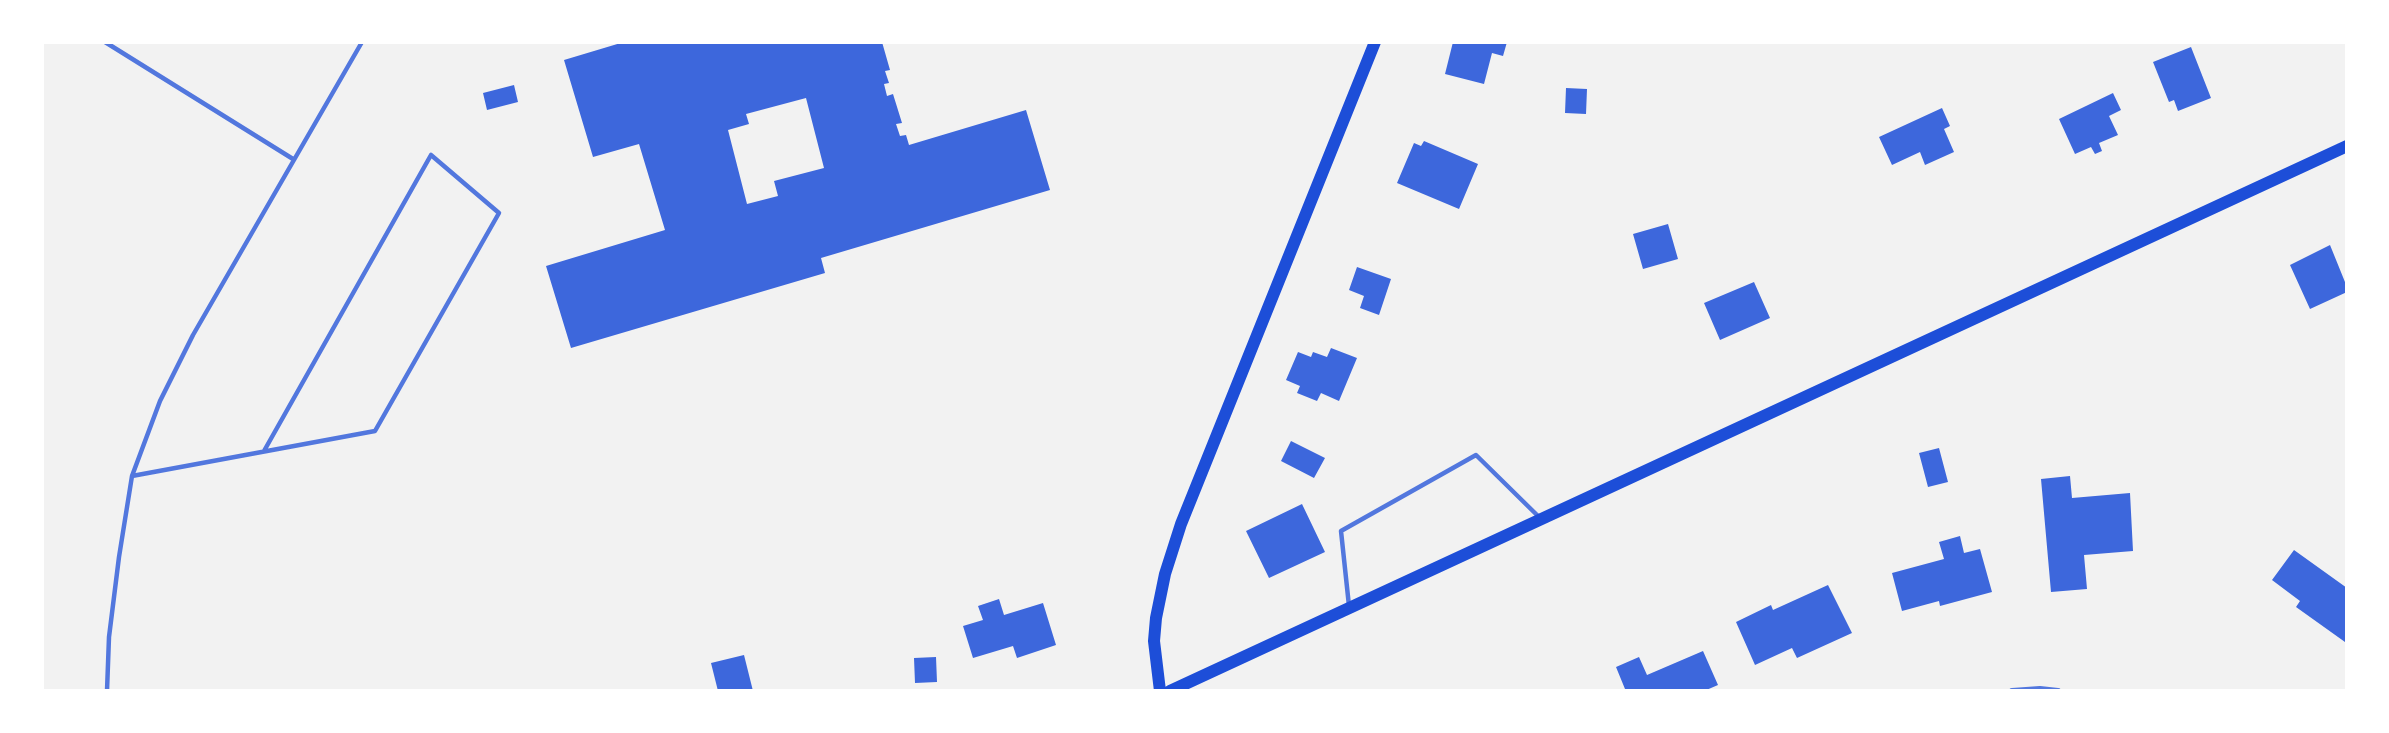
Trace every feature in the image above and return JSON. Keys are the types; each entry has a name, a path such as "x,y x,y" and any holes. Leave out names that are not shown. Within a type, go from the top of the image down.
{"main road":[{"path":"1160,691 1154,641 1156,618 1165,574 1181,524 1375,42"},
{"path":"1170,691 2347,146"}],"street":[{"path":"2012,691 2040,689 2058,691"}],"lane":[{"path":"105,42 293,159"},
{"path":"107,691 109,637 118,557 132,476 160,401 193,334 362,42"},
{"path":"132,476 375,431 499,213 431,155 264,451"},
{"path":"1349,608 1341,531 1476,455 1541,519"}],"building":[{"path":"624,42 882,42 890,70 885,71 889,83 884,84 887,96 893,94 902,123 896,124 900,136 906,135 909,145 1026,110 1050,190 821,258 825,273 571,348 546,266 665,230 639,144 593,157 564,60","holes":["806,98 824,168 774,181 778,196 747,204 728,130 749,124 746,114"]},
{"path":"1453,42 1507,42 1503,56 1492,53 1484,84 1445,74"},
{"path":"2191,47 2211,98 2178,111 2174,100 2169,102 2153,62"},
{"path":"514,85 518,102 487,110 483,93"},
{"path":"1566,88 1587,89 1586,114 1565,113"},
{"path":"2113,93 2121,110 2109,116 2118,135 2099,143 2102,151 2095,154 2091,147 2075,154 2059,119"},
{"path":"1942,108 1950,126 1944,129 1954,152 1925,165 1920,152 1892,165 1879,137"},
{"path":"1424,141 1478,164 1459,209 1397,183 1414,143 1421,146"},
{"path":"1668,224 1678,259 1643,269 1633,234"},
{"path":"2330,245 2347,292 2310,309 2290,265"},
{"path":"1357,267 1391,279 1379,315 1360,308 1364,296 1349,290"},
{"path":"1754,282 1770,318 1720,340 1704,303"},
{"path":"1331,348 1357,358 1339,401 1321,393 1317,401 1297,393 1300,386 1286,380 1298,352 1311,357 1313,352 1327,357"},
{"path":"1291,441 1325,458 1314,478 1281,461"},
{"path":"1939,448 1948,482 1928,487 1919,453"},
{"path":"2070,476 2072,498 2130,493 2133,551 2084,555 2087,589 2051,592 2041,479"},
{"path":"1302,504 1325,552 1269,578 1246,531"},
{"path":"1960,536 1964,553 1980,549 1992,592 1940,606 1939,601 1902,611 1892,573 1944,559 1939,542"},
{"path":"2294,550 2347,588 2347,639 2345,642 2296,607 2300,601 2272,580"},
{"path":"1828,585 1852,633 1797,658 1792,648 1755,665 1736,622 1771,605 1773,610"},
{"path":"999,599 1004,615 1043,603 1056,645 1017,658 1013,646 973,658 963,626 983,620 978,606"},
{"path":"1703,651 1718,685 1704,691 1621,691 1625,689 1616,667 1639,657 1647,675"},
{"path":"744,655 753,691 718,691 711,663"},
{"path":"936,657 937,682 915,683 914,658"}]}
